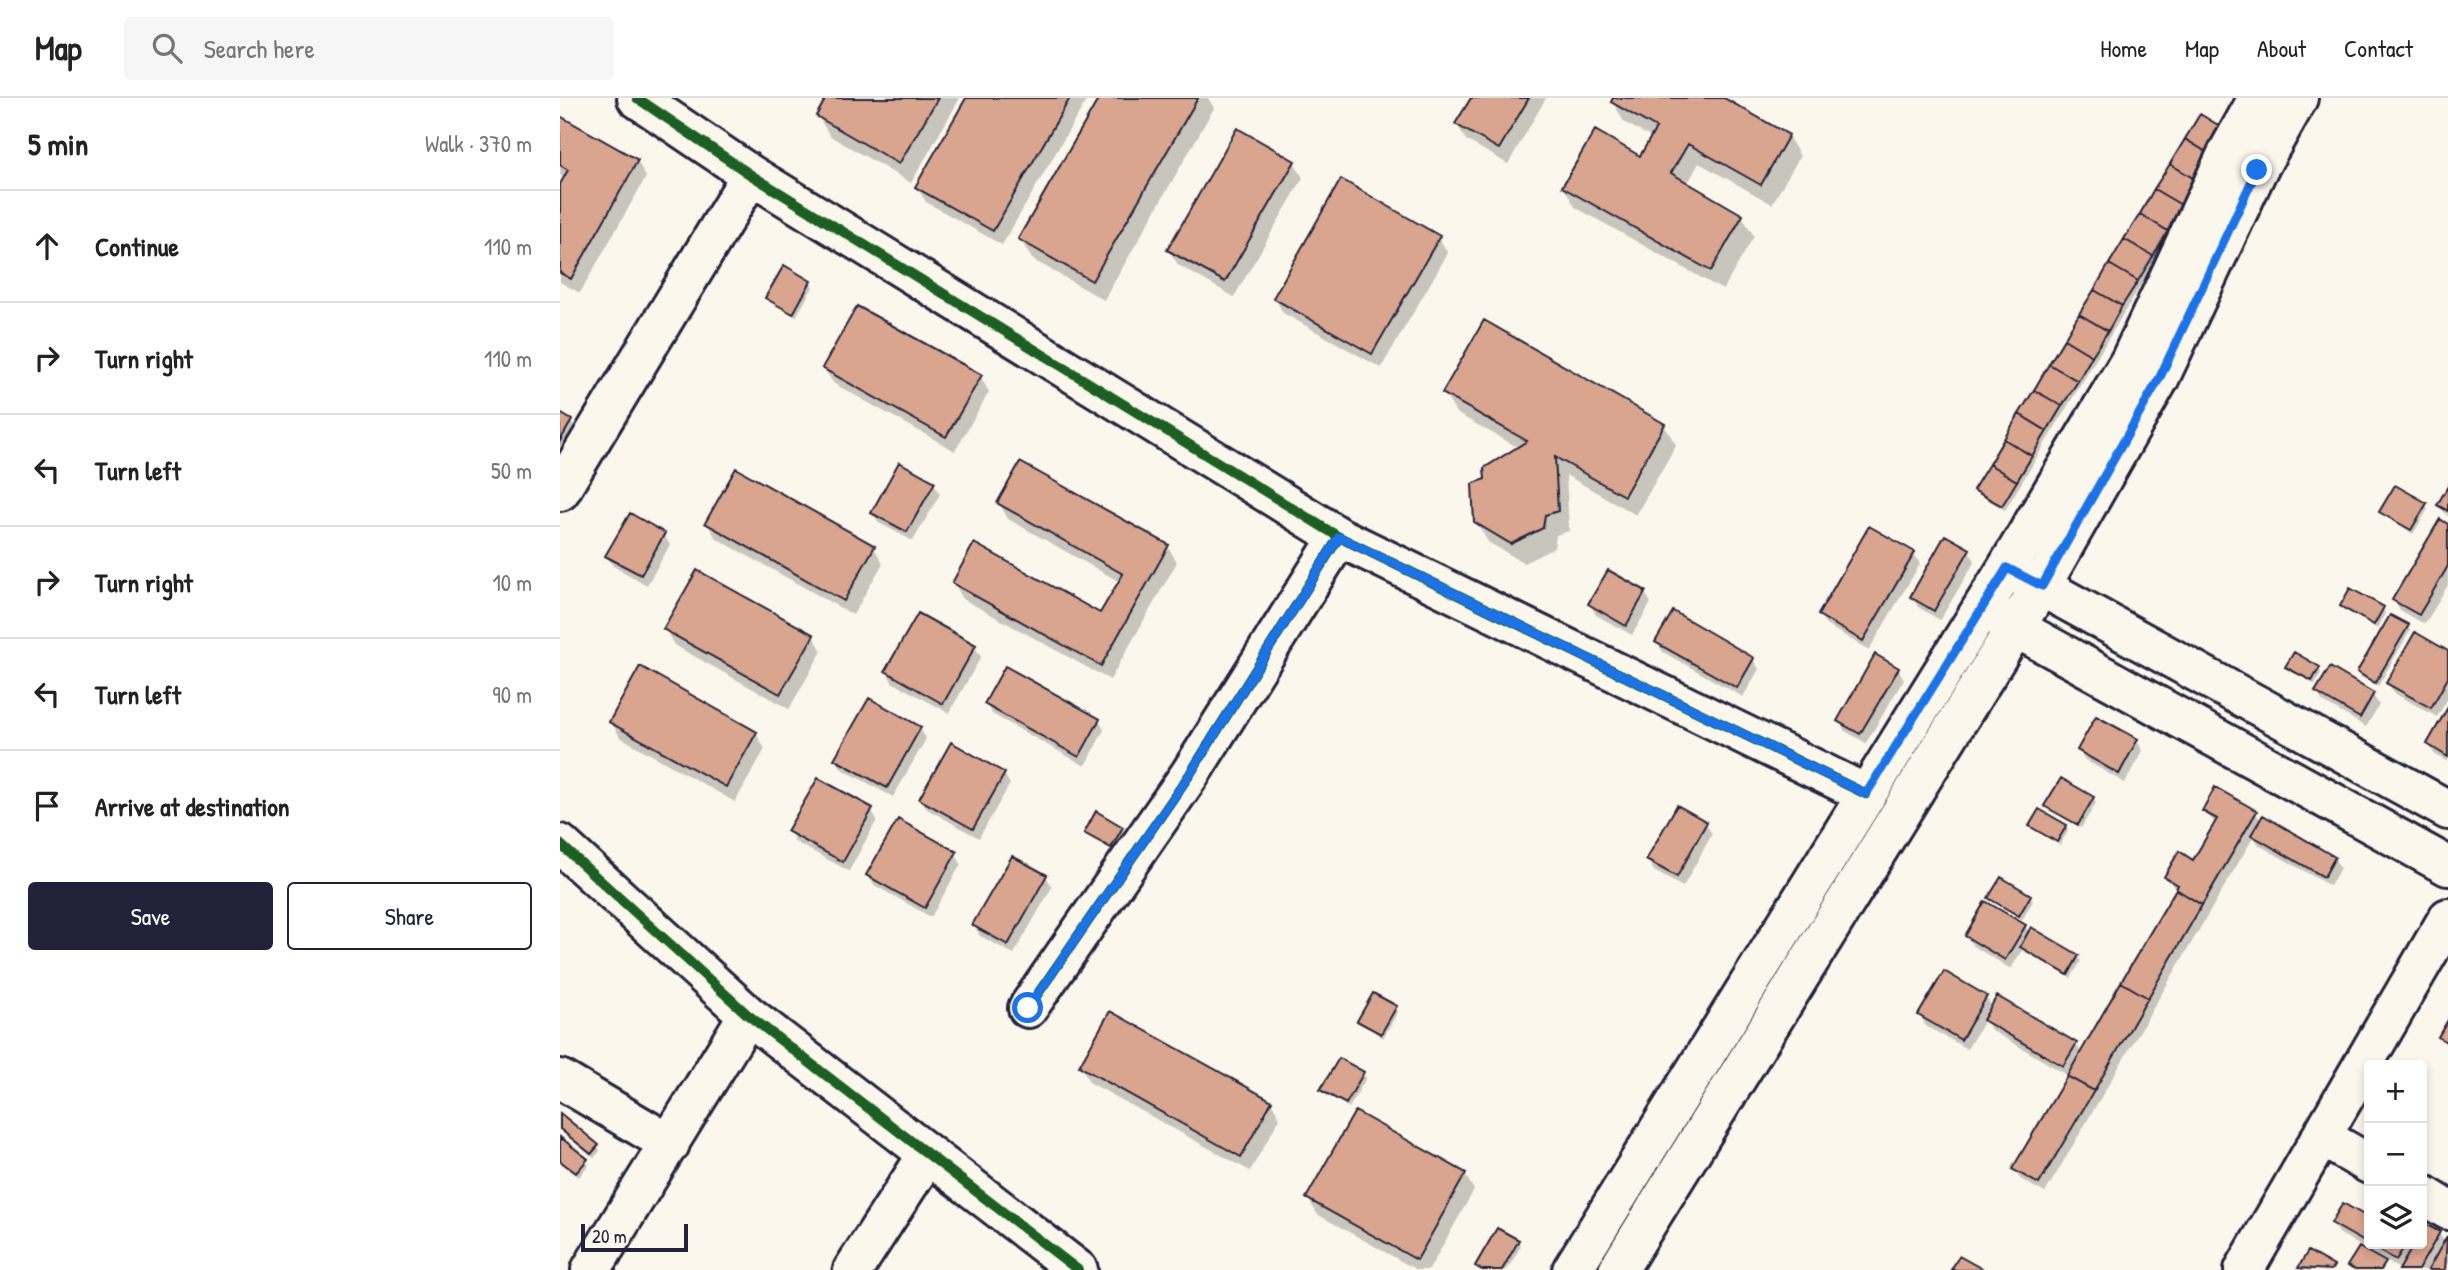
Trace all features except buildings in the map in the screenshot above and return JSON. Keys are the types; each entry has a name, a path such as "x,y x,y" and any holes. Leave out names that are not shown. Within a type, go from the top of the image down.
{"street":[{"path":"637,98 751,175 1339,537 1866,794"},
{"path":"1572,1270 2007,568 2130,360 2227,154 2258,98"},
{"path":"1618,1270 2042,586 2160,377 2257,170 2298,98"},
{"path":"560,491 751,175"},
{"path":"1028,1008 1190,774 1339,537"},
{"path":"2007,568 2448,810"},
{"path":"1983,606 2016,628 2448,866"},
{"path":"560,844 748,1015 1078,1270"},
{"path":"2244,1270 2448,918"},
{"path":"591,1270 748,1015"},
{"path":"560,1079 670,1144"},
{"path":"2322,1137 2364,1161"},
{"path":"853,1270 928,1154"},
{"path":"2427,1197 2448,1210"}],"cycle path":[{"path":"637,98 751,175 1339,537 1866,794"},
{"path":"1028,1008 1190,774 1339,537"},
{"path":"560,844 748,1015 1078,1270"}],"route":[{"path":"1028,1008 1190,774 1339,537 1866,794 2007,568 2042,586 2083,508 2160,377 2257,170"}]}
